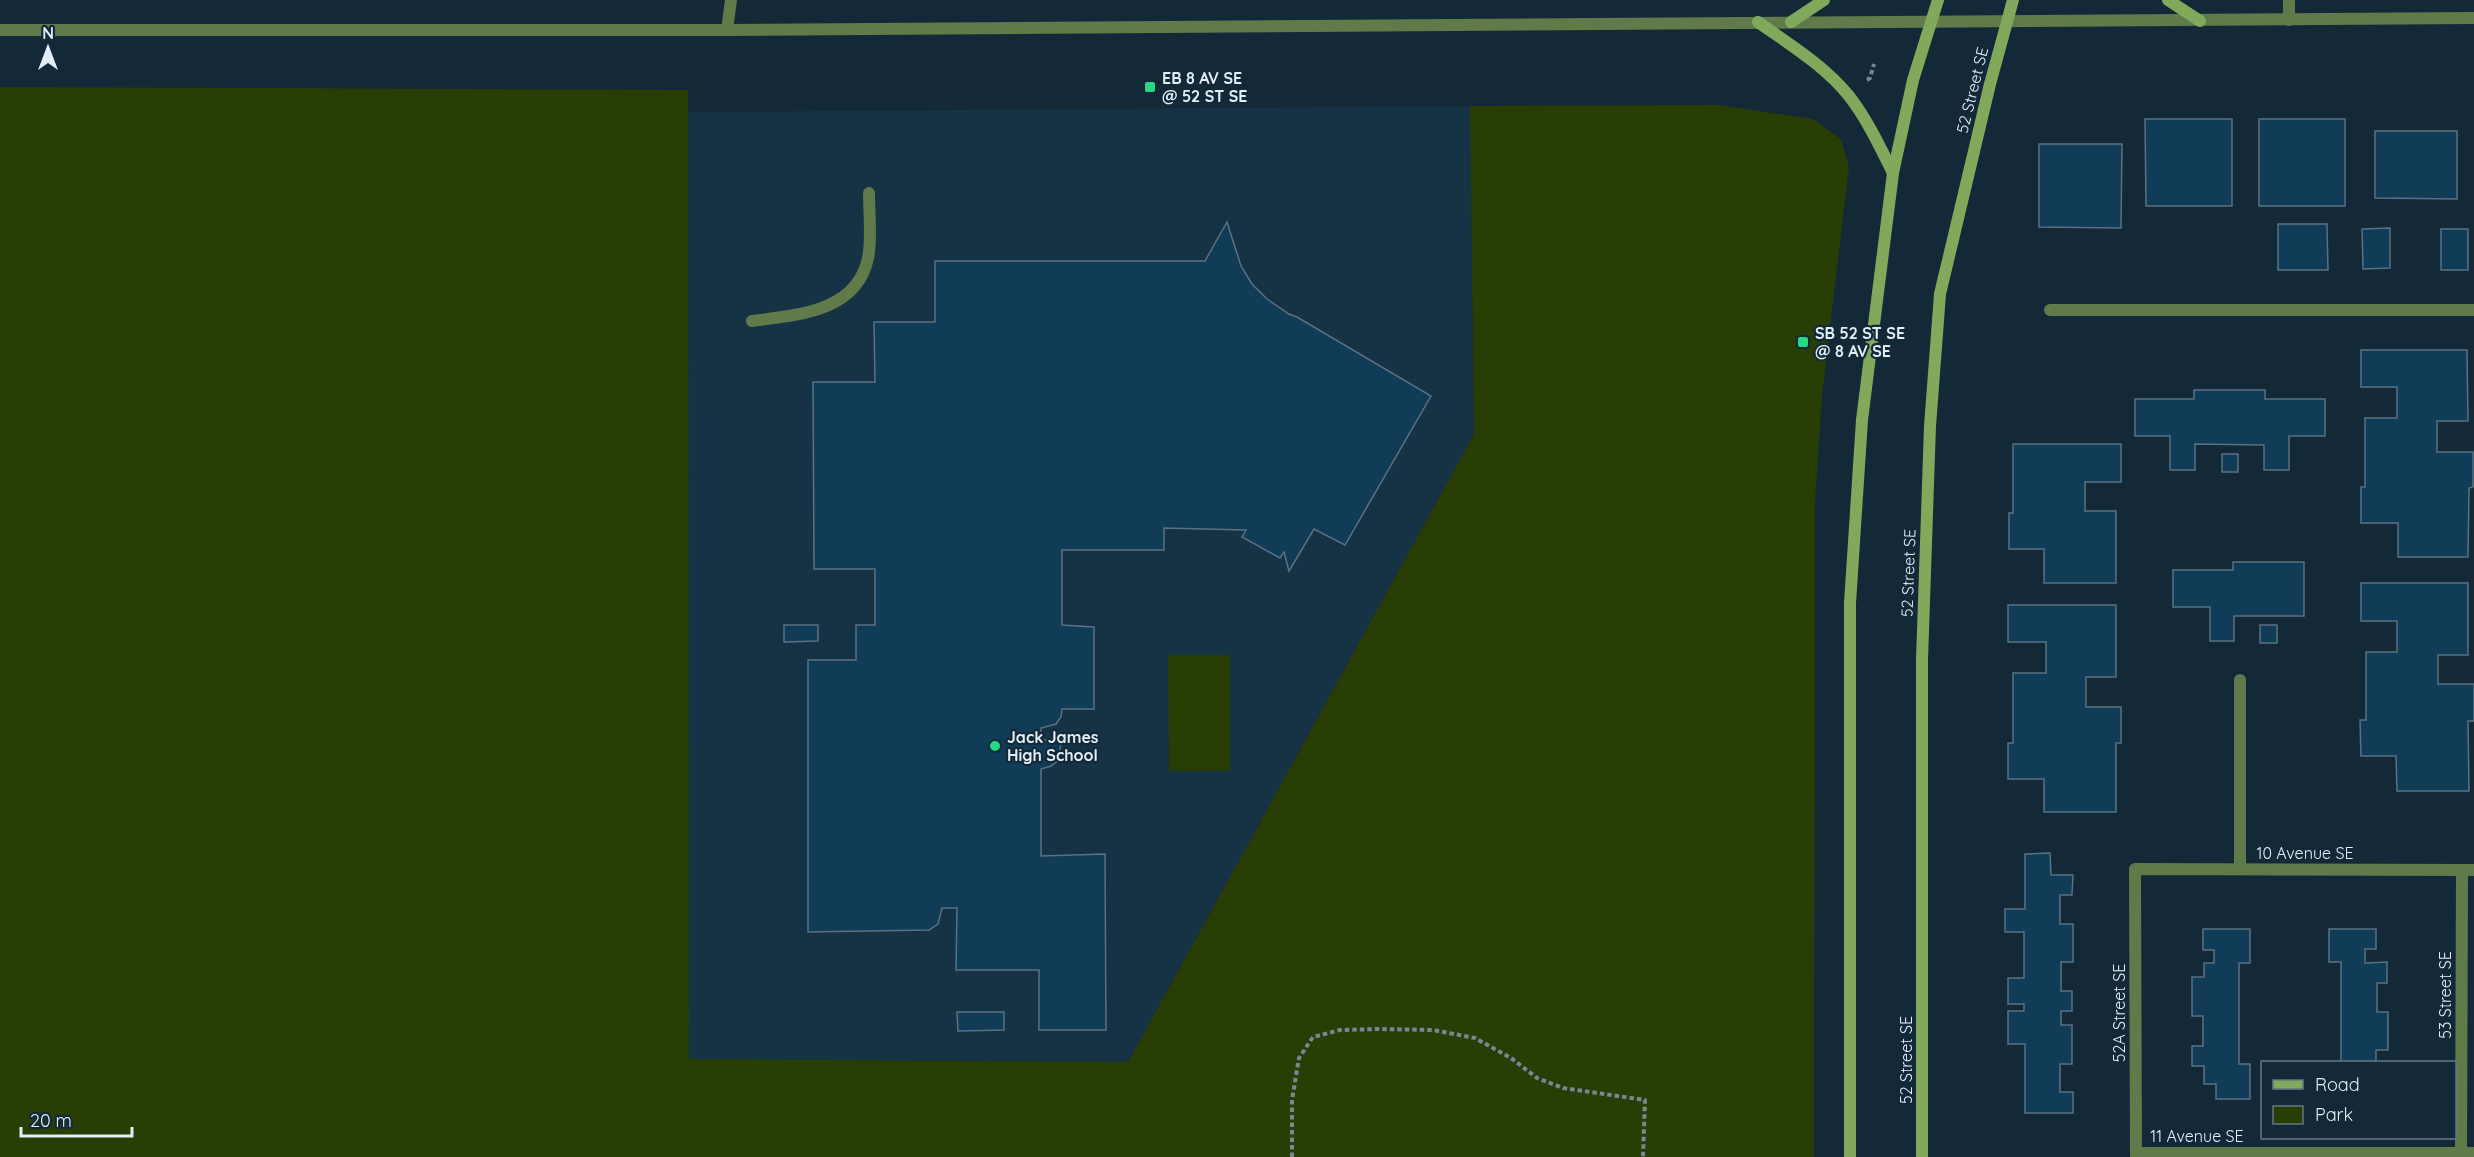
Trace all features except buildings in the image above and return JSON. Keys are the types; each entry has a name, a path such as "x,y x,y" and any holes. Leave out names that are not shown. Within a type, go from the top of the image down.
{"main road":[{"path":"1791,22 1824,0"},
{"path":"1850,1157 1850,603 1862,420 1893,173 1913,80 1938,0"},
{"name":"52 Street SE","path":"1922,1157 1922,660 1930,426 1940,294 2013,0"},
{"path":"2169,0 2200,21"},
{"path":"1758,22 1813,62 1848,95 1875,137 1893,173"}],"street":[{"path":"727,30 731,0"},
{"path":"2289,0 2289,20"},
{"path":"0,30 727,30 2474,18"},
{"path":"752,321 801,315 835,304 857,286 868,258 869,193"},
{"path":"2050,310 2474,310"},
{"path":"2240,680 2240,869"},
{"name":"10 Avenue SE","path":"2135,869 2468,870"},
{"name":"52A Street SE","path":"2135,869 2136,1155"},
{"name":"53 Street SE","path":"2466,1154 2468,870"},
{"name":"11 Avenue SE","path":"2136,1155 2466,1154"}],"path":[{"path":"1873,78 1870,78 1874,64"},
{"path":"1292,1157 1292,1100 1299,1058 1313,1037 1340,1030 1379,1029 1433,1030 1475,1038 1511,1058 1537,1077 1563,1088 1645,1100 1643,1157"}],"shaded area":[{"name":"Jack James High School","path":"1470,106 1474,434 1128,1062 688,1059 688,112"}],"green space":[{"path":"0,87 688,90 689,1059 1128,1062 1474,434 1470,106 1718,105 1813,119 1841,139 1849,167 1822,395 1815,502 1814,1157 0,1157"},
{"path":"1168,655 1230,655 1230,771 1169,771"}],"place":[{"name":"EB 8 AV SE @ 52 ST SE","path":"1150,87"},
{"name":"SB 52 ST SE @ 8 AV SE","path":"1803,342"},
{"name":"Jack James High School","path":"995,746"}]}
